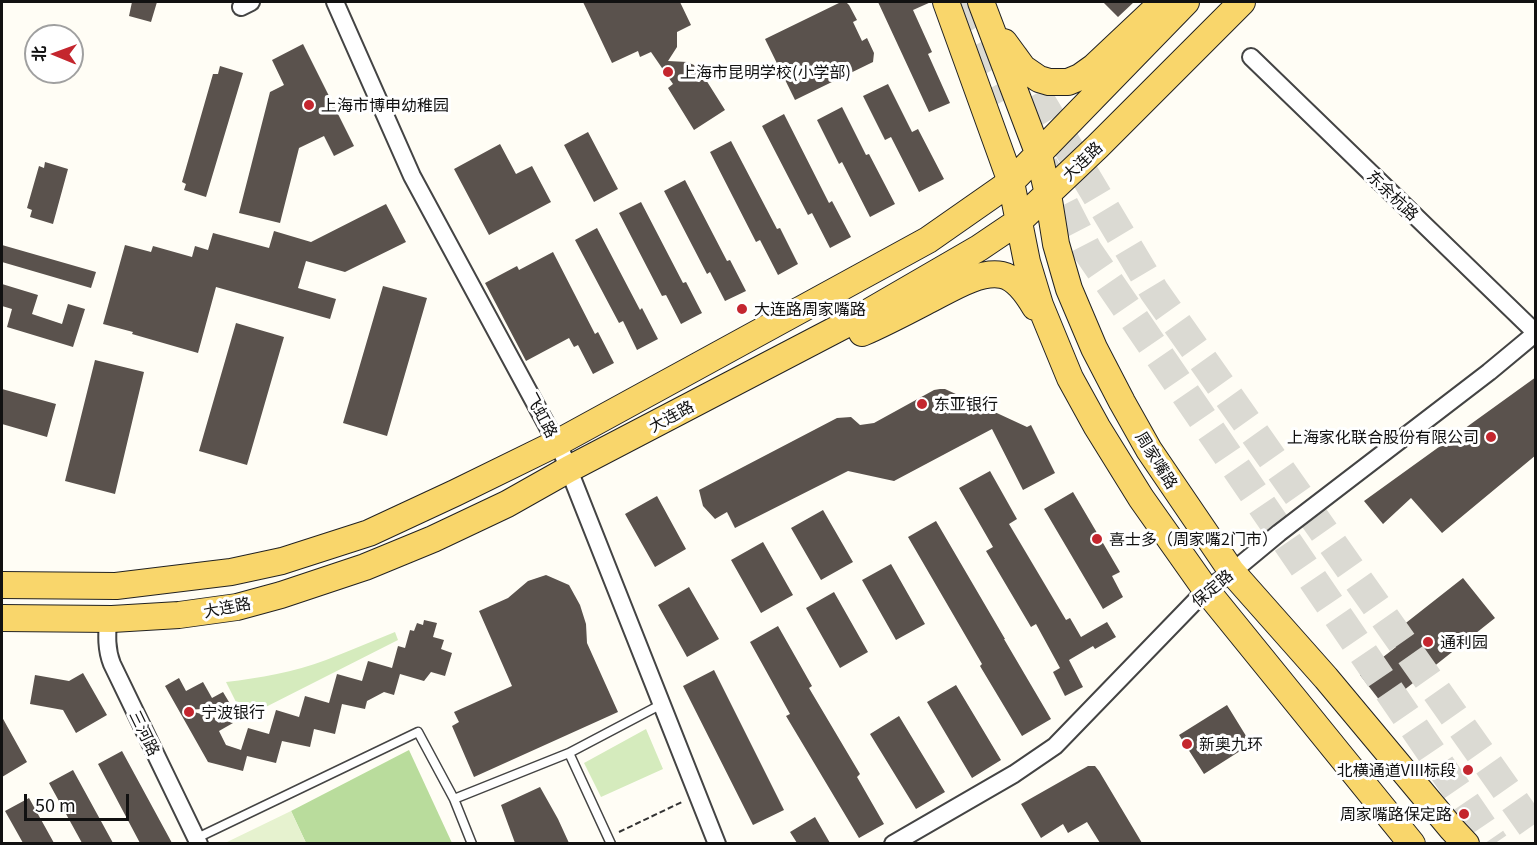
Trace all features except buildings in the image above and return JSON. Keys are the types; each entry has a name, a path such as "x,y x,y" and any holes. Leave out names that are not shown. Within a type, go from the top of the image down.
{"main road":[{"name":"周家嘴路","path":"946,2 1011,182 1027,262 1040,305 1070,378 1141,498 1206,590 1412,843"},
{"name":"周家嘴路","path":"982,2 1039,155 1056,244 1069,289 1094,348 1149,450 1232,572 1326,678 1466,843"},
{"path":"982,2 1003,41 1023,68 1039,79 1049,82 1068,82 1094,67 1163,2"},
{"name":"大连路","path":"2,585 116,586 220,573 282,561 369,533 557,443 928,240 1011,182 1186,2"},
{"name":"大连路","path":"2,618 108,619 179,615 237,607 339,576 433,539 507,504 569,469 860,317 979,248 1018,221 1048,194 1242,2"},
{"path":"792,352 835,343 877,327 962,283 993,274 1013,279 1021,288 1031,300 1058,351"}],"street":[{"name":"飞虹路","path":"335,2 412,176 569,469 717,843"},
{"name":"东余杭路","path":"1251,57 1535,333"},
{"name":"保定路","path":"893,843 1014,774 1055,746 1206,590 1489,372 1535,333"},
{"name":"三河路","path":"108,619 108,656 198,841"}],"lane":[{"path":"454,799 569,753 662,705"},
{"path":"198,841 418,732 454,799 472,843"},
{"path":"569,753 609,840"}],"path":[{"path":"609,840 698,795"}],"green space":[{"path":"395,632 398,640 244,718 226,682 302,668"},
{"path":"646,729 663,769 601,797 584,763"},
{"path":"409,750 452,843 306,843 291,811"},
{"path":"291,811 306,843 225,843"}],"tunnel":[{"path":"961,2 1009,98"},
{"path":"1013,55 1154,291 1536,832"},
{"path":"1043,165 1087,250 1494,844"}],"place":[{"name":"上海市昆明学校(小学部)","path":"668,72"},
{"name":"上海市博申幼稚园","path":"309,105"},
{"name":"大连路周家嘴路","path":"742,309"},
{"name":"东亚银行","path":"922,404"},
{"name":"上海家化联合股份有限公司","path":"1491,437"},
{"name":"喜士多（周家嘴2门市）","path":"1097,539"},
{"name":"通利园","path":"1428,642"},
{"name":"宁波银行","path":"189,712"},
{"name":"新奥九环","path":"1187,744"},
{"name":"北横通道VIII标段","path":"1468,770"},
{"name":"周家嘴路保定路","path":"1464,814"}]}
